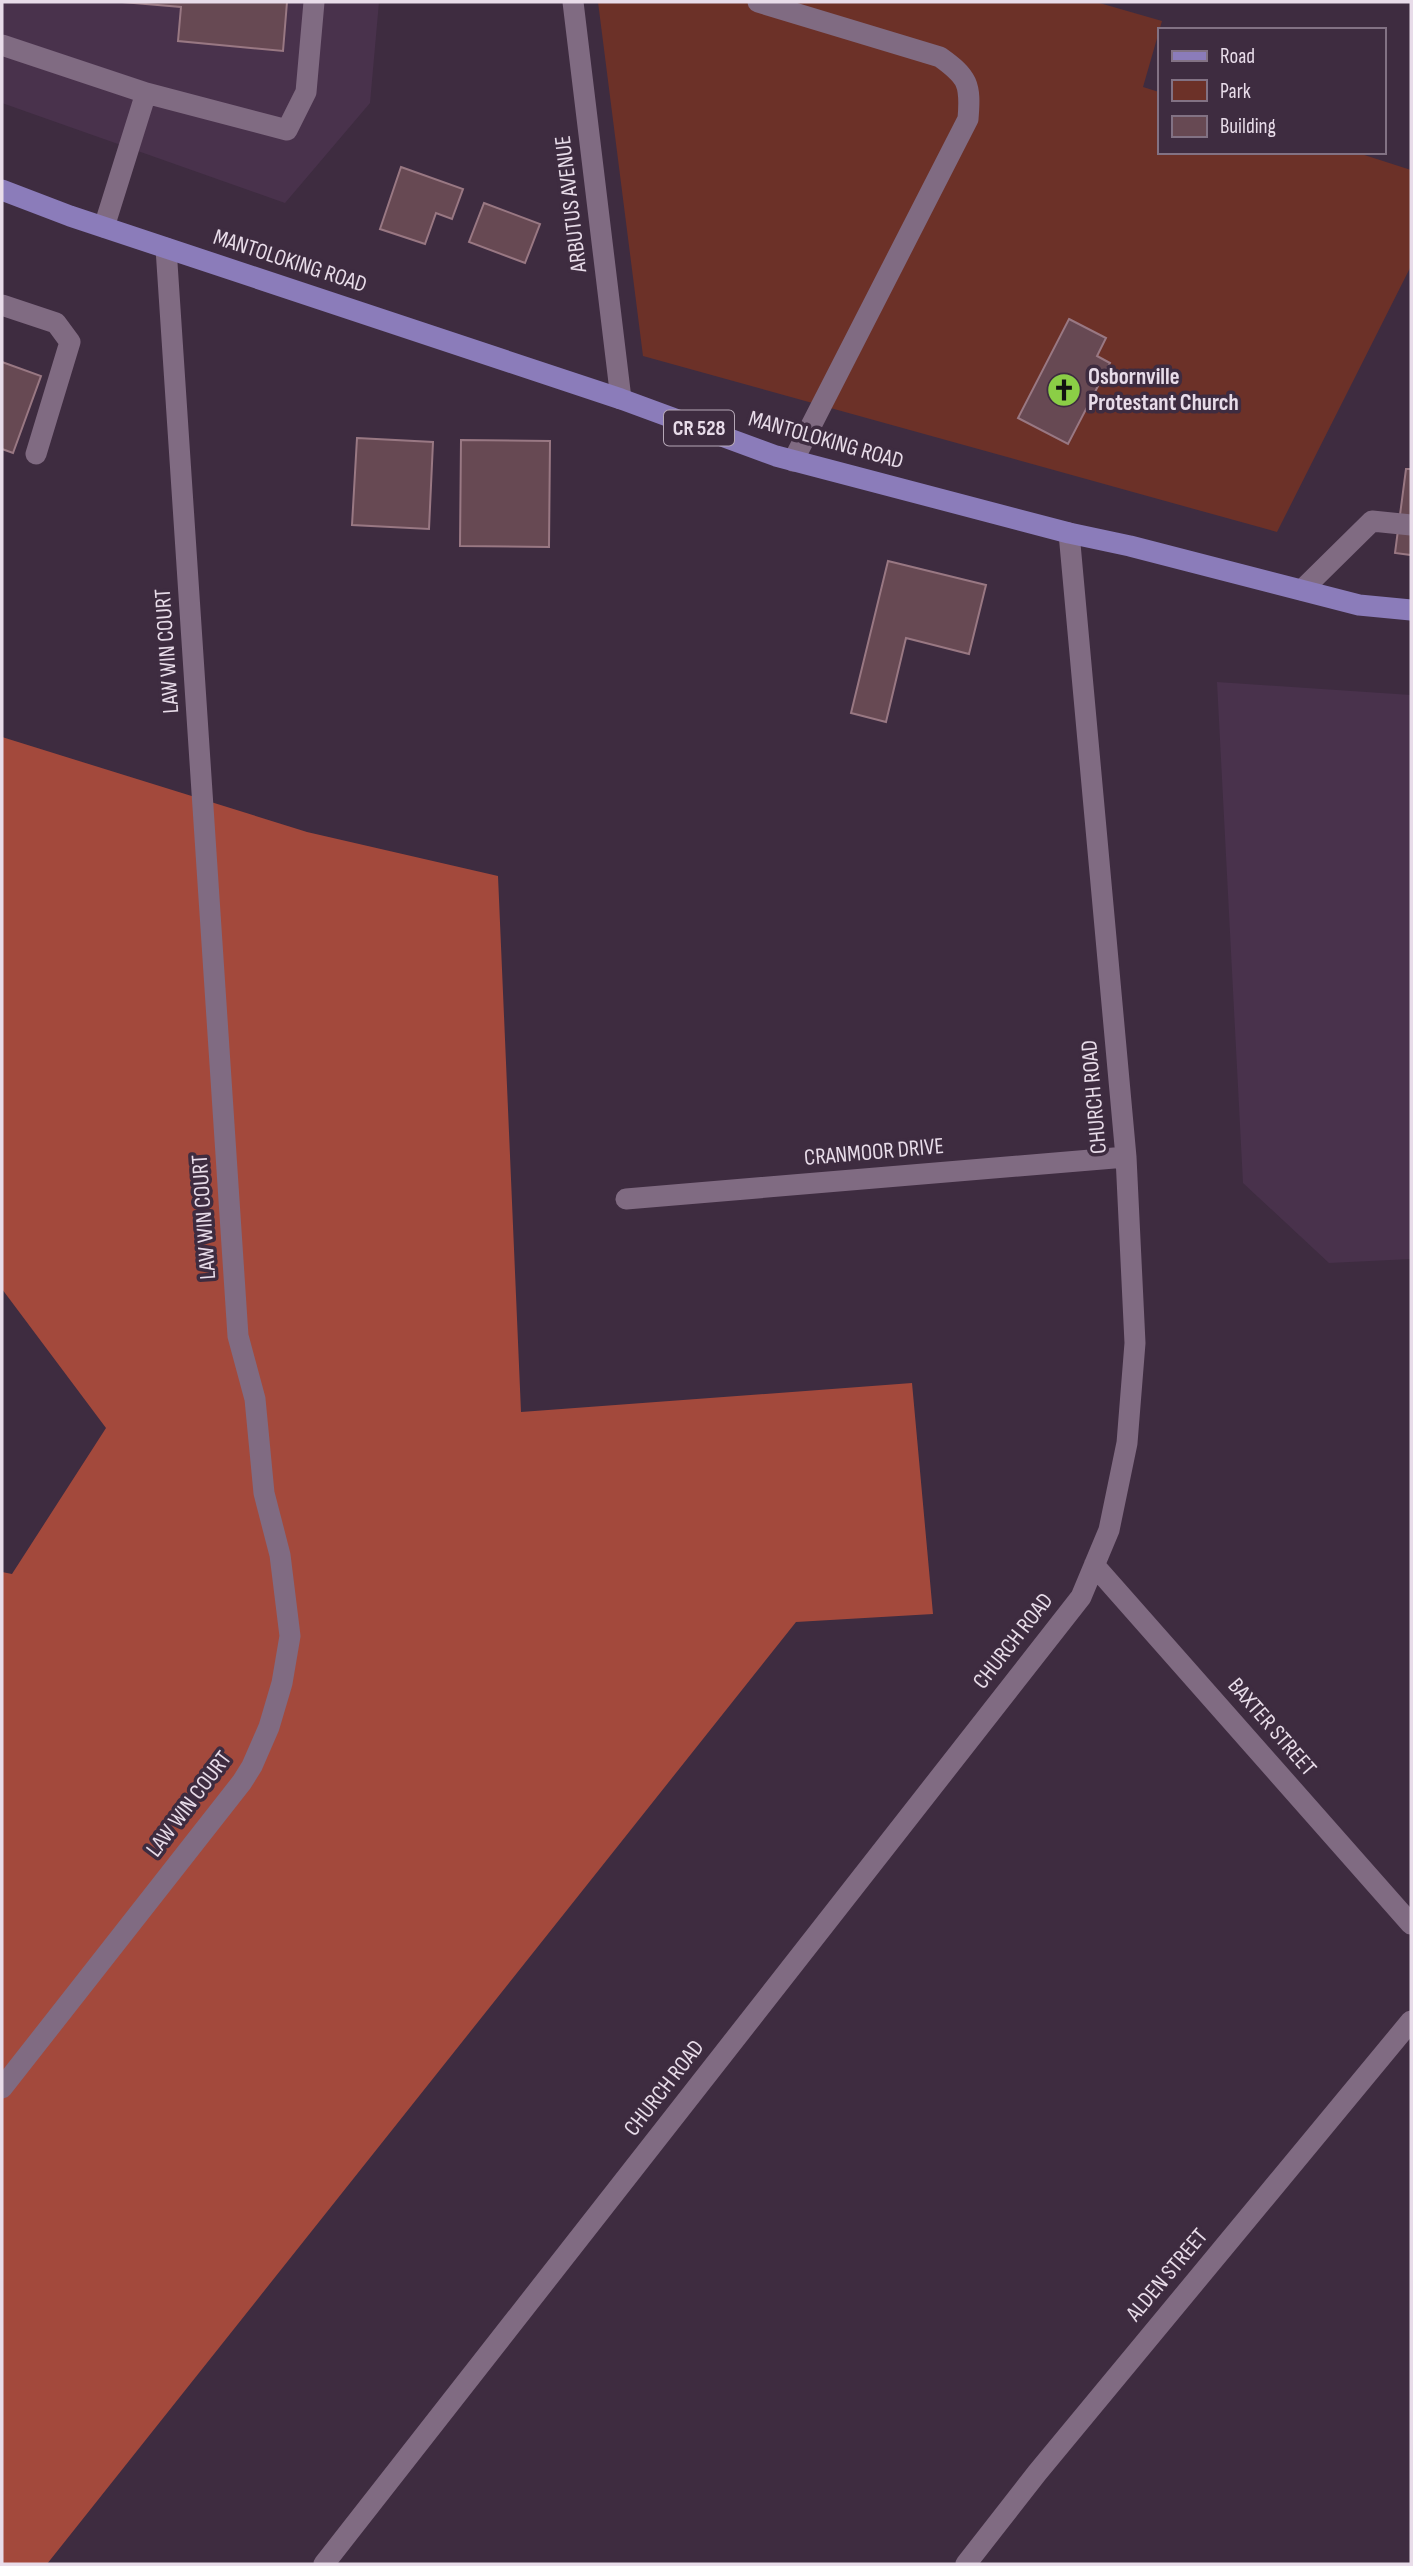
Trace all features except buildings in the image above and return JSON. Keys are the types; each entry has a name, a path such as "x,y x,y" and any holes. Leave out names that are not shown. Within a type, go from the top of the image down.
{"main road":[{"name":"MANTOLOKING ROAD","path":"2,190 166,248 621,399 793,461 1359,605 1411,610"}],"street":[{"path":"2,45 146,93 287,130 306,92 314,2"},
{"name":"ARBUTUS AVENUE","path":"573,2 621,399"},
{"path":"758,2 940,57 962,73 970,98 968,119 793,461"},
{"path":"104,227 146,93"},
{"name":"LAW WIN COURT","path":"2,2088 247,1774 269,1727 282,1683 290,1636 279,1555 264,1493 254,1399 238,1336 166,248"},
{"path":"2,305 56,323 70,342 36,454"},
{"path":"1302,590 1372,521 1411,525"},
{"name":"CHURCH ROAD","path":"324,2564 1081,1597 1109,1530 1128,1430 1135,1343 1126,1157 1069,533"},
{"name":"CRANMOOR DRIVE","path":"626,1199 1126,1157"},
{"name":"BAXTER STREET","path":"1094,1565 1411,1924"},
{"name":"ALDEN STREET","path":"967,2564 1037,2473 1411,2021"}],"shaded area":[{"path":"2,2 379,2 370,103 285,203 2,103"},
{"path":"1217,682 1411,695 1411,1259 1329,1263 1243,1183"},
{"path":"2,737 307,832 498,876 521,1412 912,1383 933,1614 796,1622 47,2564 2,2564 2,1572 12,1574 106,1428 2,1289"}],"green space":[{"path":"598,2 1096,2 1162,21 1143,87 1158,92 1158,154 1361,154 1411,170 1411,266 1277,532 643,356"}],"place":[{"name":"Osbornville Protestant Church","path":"1064,390"}]}
